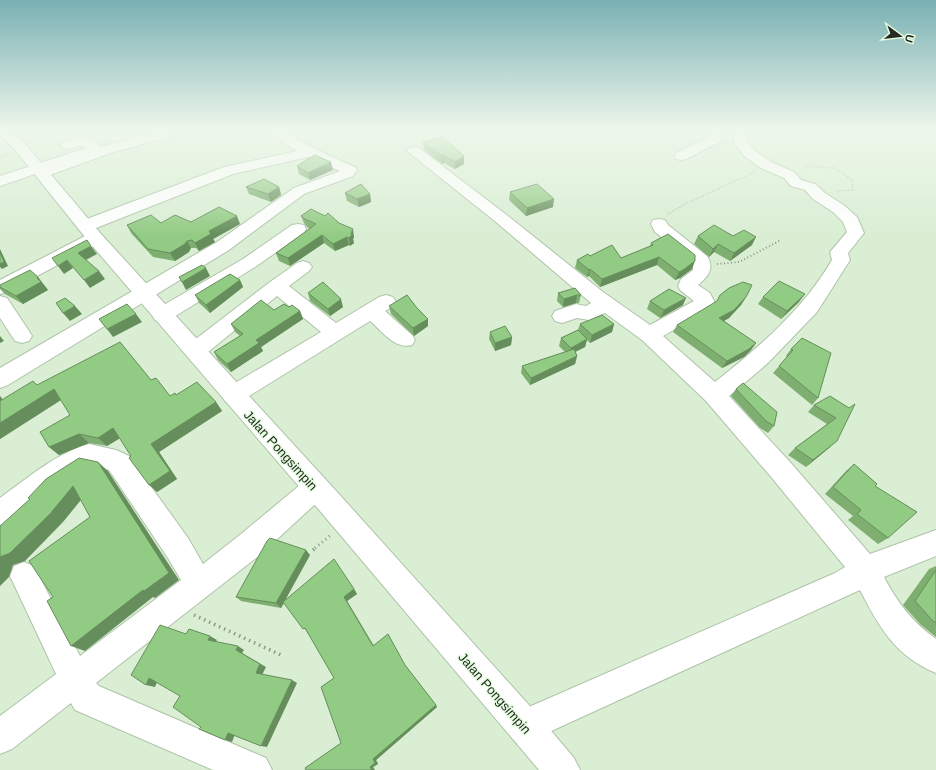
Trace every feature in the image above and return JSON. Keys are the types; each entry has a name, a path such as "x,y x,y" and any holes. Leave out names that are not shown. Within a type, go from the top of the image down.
{"street":[{"name":"Jalan Pongsimpin","path":"34,165 162,315 329,502 562,770"},
{"path":"40,171 55,165"},
{"path":"0,181 59,165"},
{"path":"0,288 90,232 229,170 254,165"},
{"path":"0,380 223,246 299,191 330,182 349,171 347,167 342,165"},
{"path":"433,165 605,304 649,335 714,396 781,470 865,570 891,618 915,642 936,657"},
{"path":"714,396 761,357 810,307 841,260 839,252 855,235 856,231 853,224 839,209 810,188 795,182 789,176 766,165"},
{"path":"649,335 705,303 703,298 687,286 688,283 701,272 703,265 697,256 661,228 659,224"},
{"path":"162,315 249,263 298,229"},
{"path":"195,351 303,267"},
{"path":"277,286 335,332"},
{"path":"0,303 22,336"},
{"path":"562,316 576,311 589,313 605,304"},
{"path":"233,395 379,306 405,340"},
{"path":"0,513 58,471 85,456 89,455 116,461 120,464 178,548 199,585"},
{"path":"0,737 251,544 315,488"},
{"path":"525,726 845,583 865,570 885,560 936,543"},
{"path":"24,576 75,679 87,698 245,768"}],"path":[{"path":"789,176 800,172 805,166 835,168 852,180 853,190"},
{"path":"659,224 660,220 685,204 742,177 769,167"},
{"path":"703,265 736,263 781,240"},
{"path":"313,550 346,523"},
{"path":"172,605 281,655"}],"building":[{"path":"299,165 325,165 308,173 297,166"},
{"path":"264,179 279,187 268,194 246,187"},
{"path":"361,184 370,194 357,199 345,193"},
{"path":"537,184 554,199 527,208 510,192"},
{"path":"219,207 237,216 209,231 211,234 195,243 192,240 187,241 185,244 170,253 148,249 127,225 151,215 161,223 175,215 191,222"},
{"path":"311,209 325,216 328,213 339,223 353,229 351,233 352,235 349,238 347,237 333,244 322,235 288,258 276,253 316,224 301,216"},
{"path":"714,225 733,236 744,230 756,237 734,253 718,244 713,249 698,236"},
{"path":"668,234 695,255 695,261 679,272 659,257 602,279 577,260 588,254 590,256 612,245 621,258 653,245 651,243"},
{"path":"87,240 91,246 78,253 99,271 84,280 67,260 58,266 52,258"},
{"path":"0,252 4,262 0,264"},
{"path":"202,265 206,268 182,282 179,277"},
{"path":"30,270 41,282 16,296 0,287 0,285"},
{"path":"230,274 240,280 206,305 195,295"},
{"path":"779,281 805,294 787,311 763,297"},
{"path":"323,282 341,299 328,309 308,293"},
{"path":"743,282 752,285 746,297 734,310 719,318 756,343 749,349 727,361 677,325 717,301 720,295 729,288"},
{"path":"575,288 581,295 564,299 558,293"},
{"path":"669,289 686,298 664,310 650,301"},
{"path":"407,295 428,319 413,328 389,306"},
{"path":"65,298 75,306 63,313 56,303"},
{"path":"261,300 274,310 284,304 289,307 292,305 300,311 256,340 259,343 227,364 214,352 243,334 231,324"},
{"path":"127,304 136,314 107,329 99,319"},
{"path":"602,315 614,324 592,335 580,324"},
{"path":"505,326 512,337 495,343 490,332"},
{"path":"578,330 587,339 571,348 561,338"},
{"path":"802,338 831,353 818,398 779,366 793,350 791,349"},
{"path":"120,342 151,380 156,378 170,396 175,393 176,395 197,382 216,402 151,444 170,471 149,485 129,458 131,456 113,428 98,438 79,434 49,447 40,432 70,415 54,389 0,423 0,401 33,381 37,385"},
{"path":"574,349 577,356 531,378 522,366"},
{"path":"743,383 777,412 774,426 766,421 736,389"},
{"path":"830,396 849,408 855,404 837,441 813,460 795,448 836,418 814,405"},
{"path":"79,458 98,462 169,573 144,591 143,590 71,646 47,601 53,597 29,561 90,517 73,486 50,514 10,553 0,557 0,526 30,499 28,498 46,479"},
{"path":"854,464 877,484 875,486 917,512 888,538 857,514 861,510 833,487"},
{"path":"270,538 306,550 276,603 236,597 267,541"},
{"path":"334,559 354,589 344,597 373,646 388,634 405,665 436,705 373,759 375,763 370,767 372,770 306,770 305,768 341,743 321,687 334,678 305,628 303,629 283,602"},
{"path":"936,570 936,623 915,601"},
{"path":"160,625 186,634 189,629 210,636 208,640 238,646 236,650 260,664 256,673 292,680 261,746 228,733 225,740 199,729 201,727 173,707 180,696 149,678 146,685 131,675"}]}
